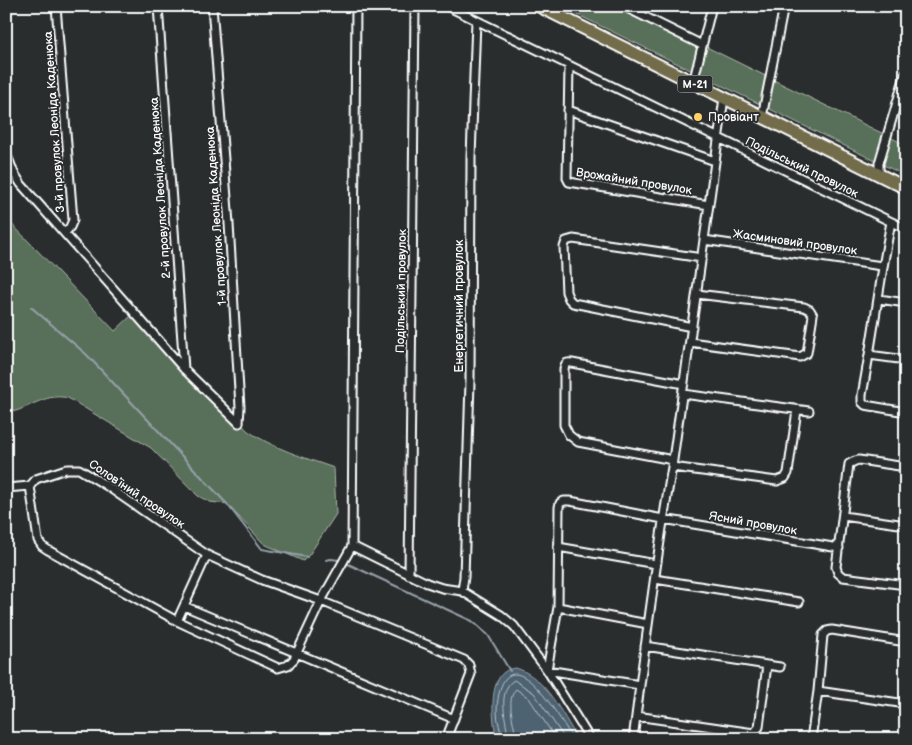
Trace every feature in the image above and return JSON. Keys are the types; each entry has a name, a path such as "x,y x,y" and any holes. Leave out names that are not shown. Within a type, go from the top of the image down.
{"highway":[{"name":"М-21","path":"539,6 906,188"}],"street":[{"name":"3-й провулок Леоніда Каденюка","path":"56,6 73,220 65,233"},
{"name":"2-й провулок Леоніда Каденюка","path":"158,6 184,369"},
{"name":"1-й провулок Леоніда Каденюка","path":"184,369 239,423 240,407 229,234 212,6"},
{"path":"6,488 30,486 38,540 42,546 177,620 278,668 288,665 297,653 321,600 352,546 356,6"},
{"name":"Подільський провулок","path":"410,575 415,6"},
{"name":"Подільський провулок","path":"447,6 906,229"},
{"path":"623,6 702,45"},
{"path":"693,83 712,6"},
{"path":"762,117 784,6"},
{"name":"Енергетичний провулок","path":"462,591 464,577 468,421 471,182 476,21"},
{"name":"Врожайний провулок","path":"569,66 567,178 570,183 709,205"},
{"path":"879,175 879,163 905,84 906,72"},
{"path":"633,739 656,564 673,463 724,98"},
{"path":"568,110 715,161"},
{"path":"6,153 14,173 21,184 184,369"},
{"path":"891,222 882,266 879,299 862,402 865,405 906,412"},
{"path":"692,327 573,303 566,292 564,247 566,241 573,239 702,258"},
{"name":"Жасминовий провулок","path":"704,240 882,266"},
{"path":"690,342 800,356 807,353 813,315 810,310 804,307 697,294"},
{"path":"879,299 906,303"},
{"path":"869,355 906,360"},
{"path":"684,384 572,363 565,364 564,425 569,435 578,442 673,463 777,481 785,478 788,473 797,410"},
{"path":"683,394 797,410 809,410"},
{"path":"906,468 859,460 851,462 848,467 836,566 840,575 906,585"},
{"name":"Соловʼїний провулок","path":"30,486 36,479 66,469 79,469 107,486 207,555 262,580 321,600 464,660 469,665 471,674 446,739"},
{"name":"Ясний провулок","path":"558,547 559,508 560,503 564,501 839,548"},
{"path":"843,516 906,525"},
{"path":"352,546 434,586 462,591 501,615 514,626 547,670 590,739"},
{"path":"547,670 558,607 558,547 656,564"},
{"path":"177,620 207,555"},
{"path":"655,579 799,602"},
{"path":"184,606 454,720"},
{"path":"558,607 648,624"},
{"path":"810,739 818,691 823,635 827,631 832,630 906,642"},
{"path":"645,646 780,667"},
{"path":"636,716 754,733 759,727 767,665"},
{"path":"547,670 640,685"},
{"path":"818,691 906,704"}],"green space":[{"path":"560,6 623,6 906,145 906,176"},
{"path":"6,218 115,331 134,313 248,431 279,448 334,468 336,514 303,561 264,544 227,504 210,502 198,496 151,448 68,398 48,398 16,411 6,408"}],"water":[{"path":"516,668 536,679 545,688 578,739 497,739 493,708 495,686 506,671"}],"waterway":[{"path":"31,307 86,354 227,504 262,549 307,557"},
{"path":"326,560 339,560"},
{"path":"348,564 472,621 488,635 510,671"}],"place":[{"name":"Провіант","path":"698,117"}]}
